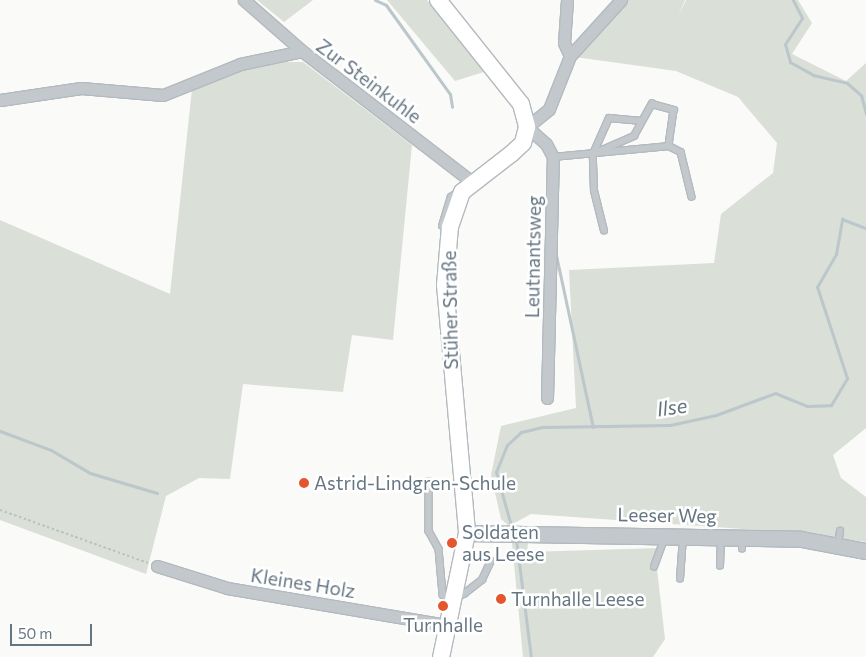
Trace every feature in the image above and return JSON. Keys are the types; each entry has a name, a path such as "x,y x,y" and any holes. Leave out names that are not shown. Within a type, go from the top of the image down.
{"main road":[{"path":"438,0 520,104 527,127 523,143 512,154 466,186"},
{"name":"Stüher Straße","path":"441,657 446,625 467,533 449,357 447,248 466,186"}],"street":[{"path":"244,0 302,51"},
{"path":"566,0 564,43 570,56"},
{"path":"553,157 546,144 527,127 549,109 570,56 620,0"},
{"name":"Zur Steinkuhle","path":"0,100 81,88 163,95 240,64 302,51 466,186"},
{"name":"Leutnantsweg","path":"547,398 553,157"},
{"name":"Leeser Weg","path":"467,533 721,536 742,543 839,538 866,551"},
{"name":"Kleines Holz","path":"157,566 227,588 446,625"}],"lane":[{"path":"593,154 634,136 652,104 674,110 669,146"},
{"path":"604,231 594,191 593,154 609,118 642,121"},
{"path":"553,157 669,146 681,152 692,197"},
{"path":"428,481 429,531 438,550 443,594 452,599 482,580 491,560"},
{"path":"654,567 665,535"},
{"path":"680,579 684,535"},
{"path":"720,566 721,536"}],"path":[{"path":"0,510 157,566"}],"shaded area":[{"path":"257,0 313,0 284,22"},
{"path":"387,0 427,0 487,71 455,81"},
{"path":"628,0 685,0 678,17 686,0 798,0 812,23 792,54 846,81 866,63 866,428 833,455 841,478 866,497 866,542 801,533 531,514 509,526 501,519 491,475 501,426 576,408 569,270 714,263 721,214 773,173 777,143 738,97 676,71 575,57"},
{"path":"265,62 303,62 412,145 393,340 352,335 343,392 243,384 230,479 199,478 166,496 146,574 0,520 0,220 170,294 192,89"},
{"path":"512,543 528,543 527,552 660,548 657,569 665,639 653,657 523,657"}],"waterway":[{"path":"375,0 386,5 450,94 452,107"},
{"name":"Ilse","path":"793,0 802,18 785,44 790,62 813,75 847,83 861,95 866,114"},
{"name":"Ilse","path":"512,529 496,472 507,445 521,432 543,427 670,425 716,415 775,393 808,406 831,405 847,378 817,287 836,254 842,219 866,228"},
{"path":"556,255 593,427"},
{"path":"0,431 51,450 90,473 157,493"},
{"name":"Ilse","path":"516,539 531,657"}],"place":[{"name":"Astrid-Lindgren-Schule","path":"304,483"},
{"name":"Soldaten aus Leese","path":"452,543"},
{"name":"Turnhalle Leese","path":"501,599"},
{"name":"Turnhalle","path":"443,606"}]}
